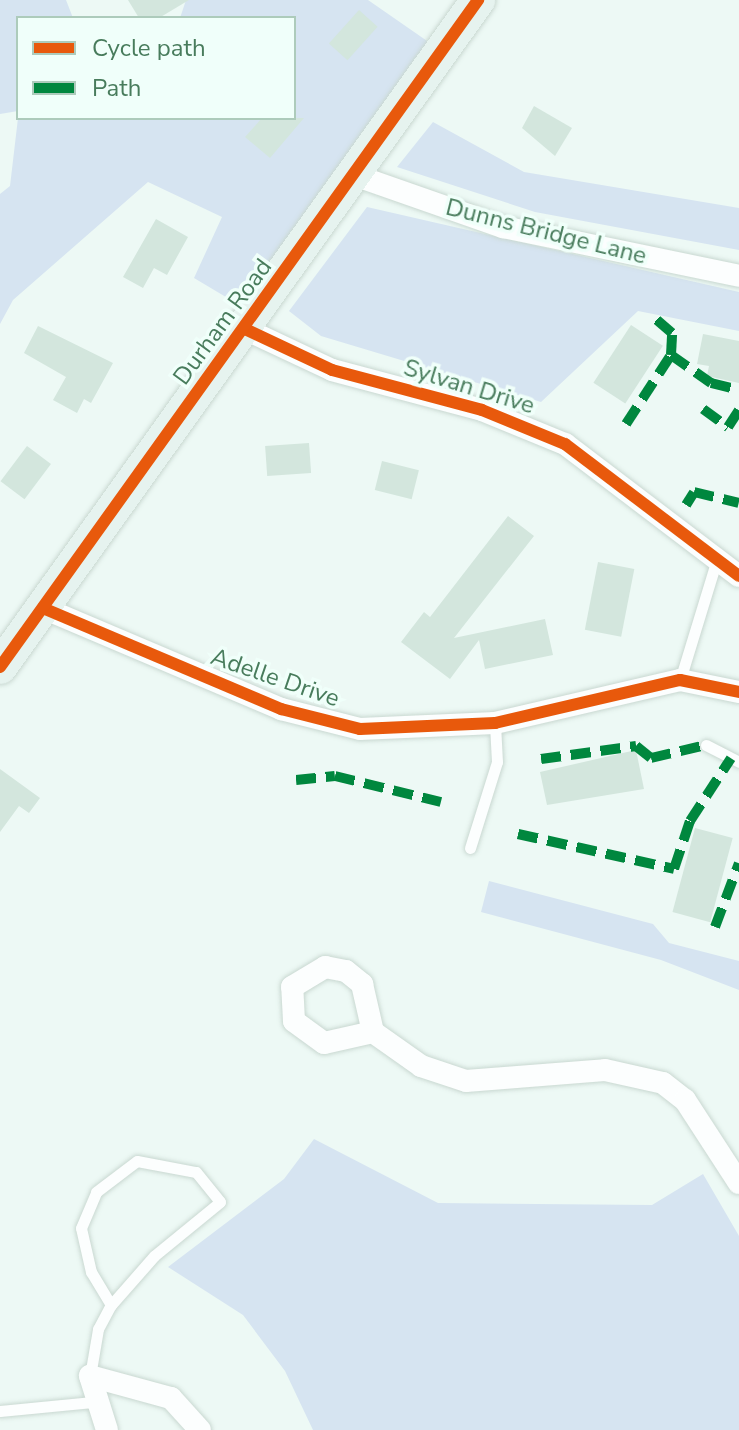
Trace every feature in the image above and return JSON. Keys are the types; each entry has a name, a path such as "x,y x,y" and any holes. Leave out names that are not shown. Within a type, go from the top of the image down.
{"main road":[{"name":"Durham Road","path":"0,667 357,176 478,0"}],"street":[{"name":"Dunns Bridge Lane","path":"357,176 503,227 739,276"},
{"name":"Sylvan Drive","path":"245,329 332,370 482,410 565,444 716,562 739,576"},
{"name":"Adelle Drive","path":"43,608 318,721 402,732 495,723 680,680 739,692"},
{"path":"373,1032 421,1066 466,1081 605,1070 663,1083 685,1100 739,1183"},
{"path":"107,1430 93,1402 90,1376 171,1398 200,1430"}],"lane":[{"path":"680,680 716,562"},
{"path":"470,848 497,762 495,723"},
{"path":"706,745 739,762"},
{"path":"90,1376 98,1329 111,1305 154,1256 220,1202 196,1172 137,1161 96,1192 81,1228 84,1249 111,1305"},
{"path":"0,1411 93,1402"}],"shaded area":[{"path":"0,0 66,0 72,16 16,16 16,111 0,114"},
{"path":"186,0 368,0 430,43 241,306 194,278 222,217 148,182 13,300 0,324 0,194 10,186 18,120 296,120 296,16 181,16"},
{"path":"433,122 524,172 739,208 739,250 535,212 397,167"},
{"path":"367,207 739,292 739,331 638,311 541,402 321,336 289,311"},
{"path":"489,881 653,924 669,943 739,961 739,990 661,960 481,912"},
{"path":"314,1139 438,1203 652,1205 703,1174 739,1236 739,1430 313,1430 285,1371 243,1315 168,1267 284,1179"}],"building":[{"path":"128,0 189,0 162,16 138,16"},
{"path":"359,10 378,27 347,60 329,43"},
{"path":"534,106 572,128 555,156 522,128"},
{"path":"304,118 270,158 245,137 260,120"},
{"path":"156,219 188,237 167,275 154,268 143,288 123,277"},
{"path":"631,325 663,346 625,404 593,383"},
{"path":"38,326 113,363 91,403 84,399 77,413 53,400 66,377 24,353"},
{"path":"703,334 739,341 739,383 707,376 709,366 697,364"},
{"path":"309,443 311,473 267,476 265,446"},
{"path":"27,446 51,464 24,499 1,481"},
{"path":"382,461 419,470 412,499 375,490"},
{"path":"508,516 534,536 454,638 545,619 553,655 485,669 479,640 450,679 401,642 424,612 430,617"},
{"path":"598,562 634,569 621,637 585,630"},
{"path":"636,750 644,789 547,805 540,772"},
{"path":"0,769 40,798 29,813 19,806 0,832"},
{"path":"695,828 733,838 710,922 672,912"}],"marked path":[{"path":"626,424 671,355 672,333 655,318"},
{"path":"671,355 711,383 739,390"},
{"path":"703,409 728,427 739,410"},
{"path":"686,505 694,492 739,503"},
{"path":"541,759 636,746 651,758 706,745"},
{"path":"518,834 674,869 690,821 731,758"},
{"path":"296,780 335,776 441,802"},
{"path":"715,927 739,863"}],"cycle path":[{"path":"0,667 478,0"},
{"path":"245,329 332,370 482,410 565,444 739,576"},
{"path":"43,608 281,709 360,729 495,723 680,680 739,692"}]}
